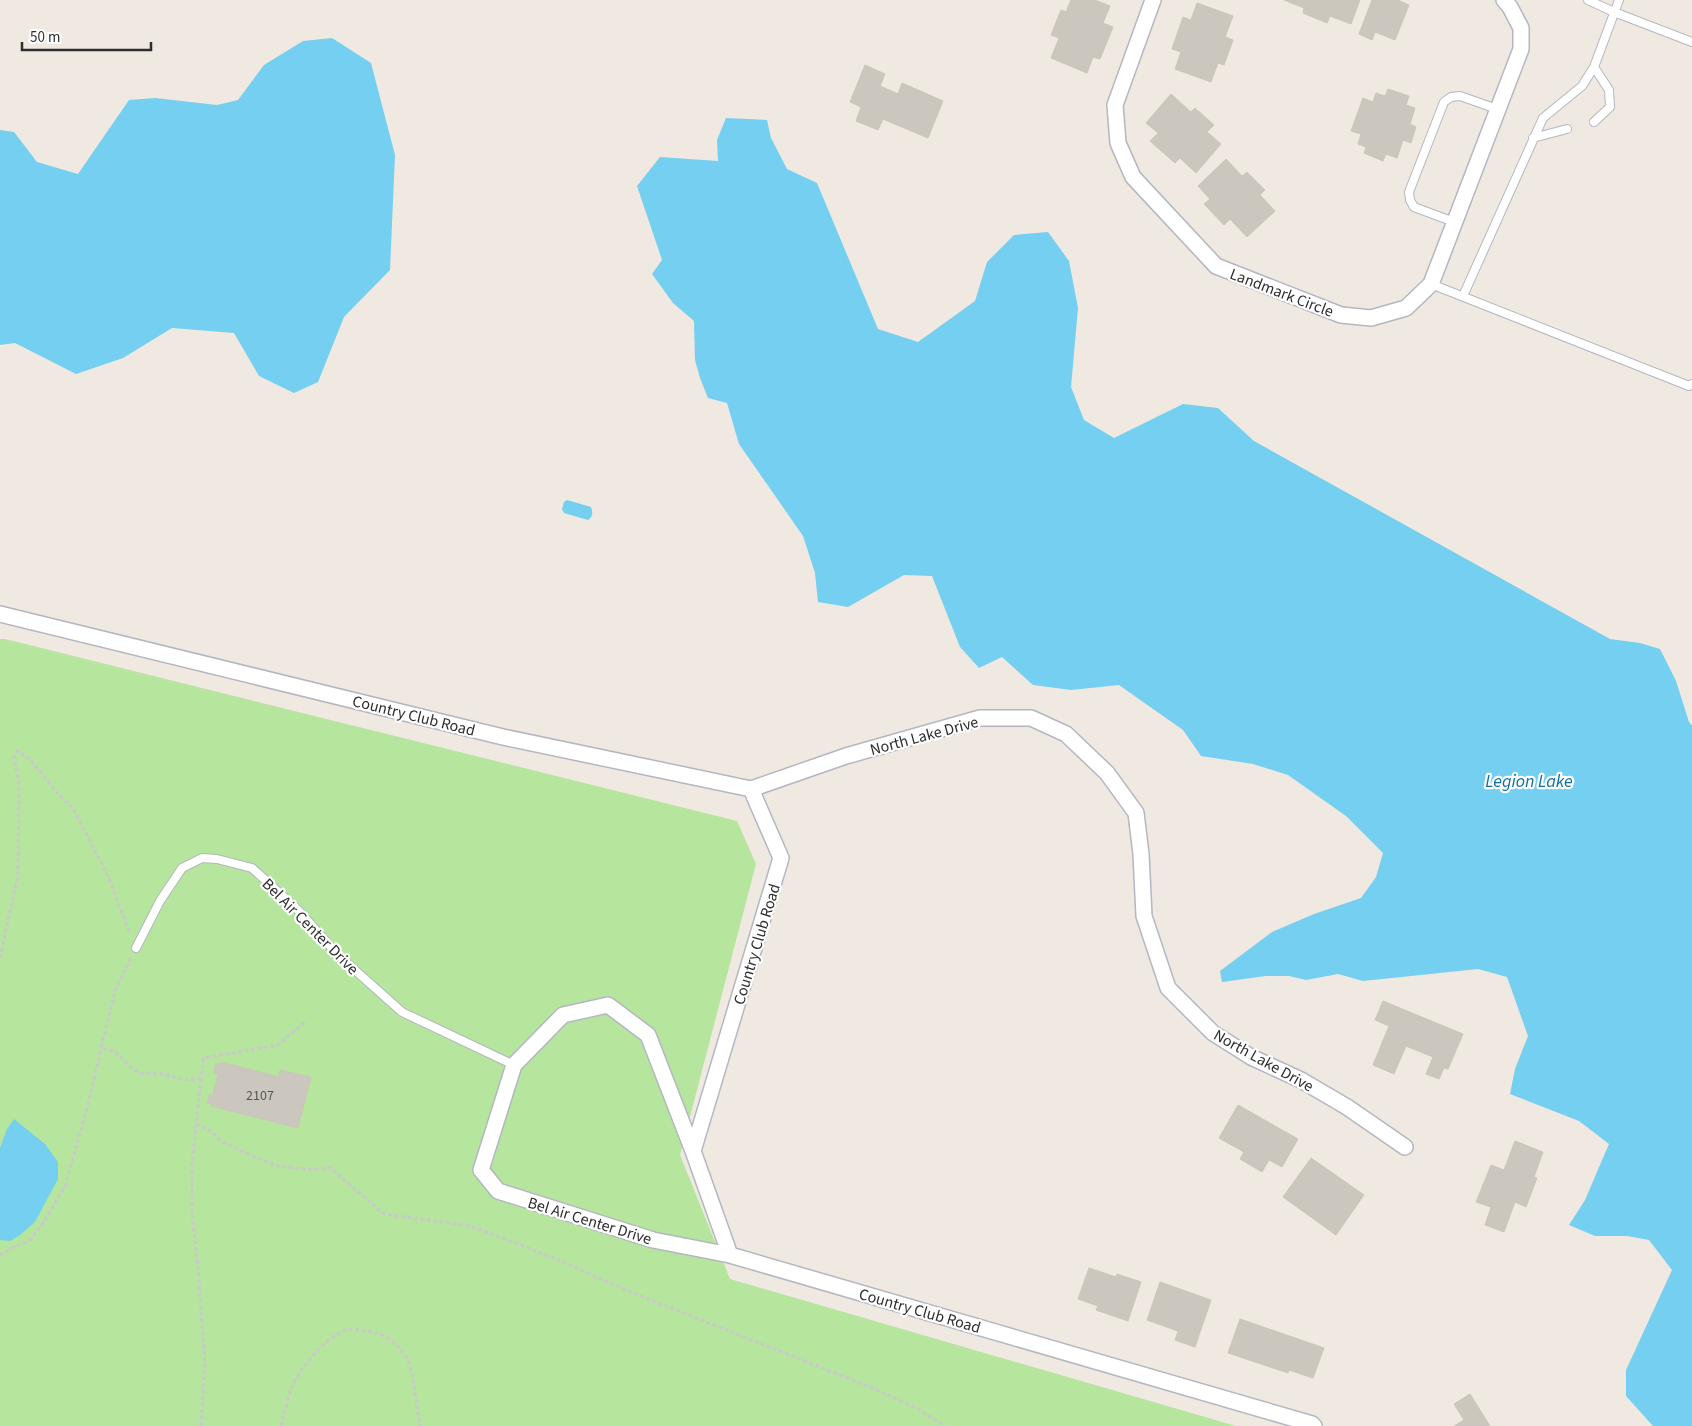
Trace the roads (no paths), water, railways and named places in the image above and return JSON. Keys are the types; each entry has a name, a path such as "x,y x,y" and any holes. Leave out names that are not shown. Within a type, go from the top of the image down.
{"street":[{"name":"Landmark Circle","path":"1153,0 1115,105 1118,143 1133,177 1216,266 1341,315 1371,318 1406,308 1431,284 1520,48 1521,28 1504,0"},
{"name":"Country Club Road","path":"0,614 503,737 751,789 781,858 693,1151"},
{"name":"North Lake Drive","path":"751,789 846,756 980,718 1031,718 1066,734 1107,774 1136,813 1141,854 1144,916 1168,988 1213,1033 1251,1057 1301,1080 1347,1106 1405,1147"},
{"name":"Bel Air Center Drive","path":"693,1151 648,1035 608,1005 563,1015 514,1065 481,1170 498,1191 653,1240 730,1256"},
{"path":"693,1151 730,1256"},
{"name":"Country Club Road","path":"730,1256 1314,1426"}],"lane":[{"path":"1588,0 1692,42"},
{"path":"1463,296 1543,118 1582,86 1594,67 1619,0"},
{"path":"1594,67 1609,90 1610,108 1594,122"},
{"path":"1454,222 1414,207 1410,200 1409,192 1444,102 1451,96 1460,96 1498,110"},
{"path":"1534,138 1567,129"},
{"path":"1431,284 1689,386 1692,384"},
{"name":"Bel Air Center Drive","path":"136,948 160,902 182,868 202,858 217,859 252,868 298,910 338,955 402,1012 514,1065"}],"water":[{"path":"332,38 371,63 395,155 390,270 344,317 318,382 294,393 259,376 234,333 172,328 123,358 76,374 15,343 0,345 0,130 14,132 37,162 78,174 129,100 155,98 217,105 238,100 264,65 303,41"},
{"name":"Legion Lake","path":"726,118 767,120 771,138 787,169 817,183 878,329 918,342 975,301 987,262 1014,235 1048,232 1069,261 1078,308 1071,387 1084,420 1114,438 1183,404 1218,408 1254,441 1610,639 1640,643 1660,649 1676,681 1692,726 1692,1426 1653,1426 1626,1396 1626,1370 1672,1270 1649,1240 1627,1236 1595,1236 1569,1225 1585,1200 1609,1144 1579,1121 1510,1094 1515,1069 1528,1036 1507,977 1478,969 1363,981 1338,974 1306,980 1289,976 1266,976 1222,982 1220,971 1272,932 1314,914 1361,898 1376,877 1383,853 1346,816 1288,775 1253,764 1201,756 1183,730 1119,685 1071,690 1033,685 1002,657 979,668 960,647 932,576 904,575 848,607 818,602 815,573 803,536 739,444 727,403 708,398 695,360 694,321 673,303 652,274 662,260 637,186 660,157 718,161 717,140"},
{"path":"567,500 591,507 591,517 588,520 564,513 562,509 564,502"},
{"path":"14,1119 45,1144 58,1162 58,1179 35,1222 10,1241 0,1240 0,1148 7,1129"}]}
